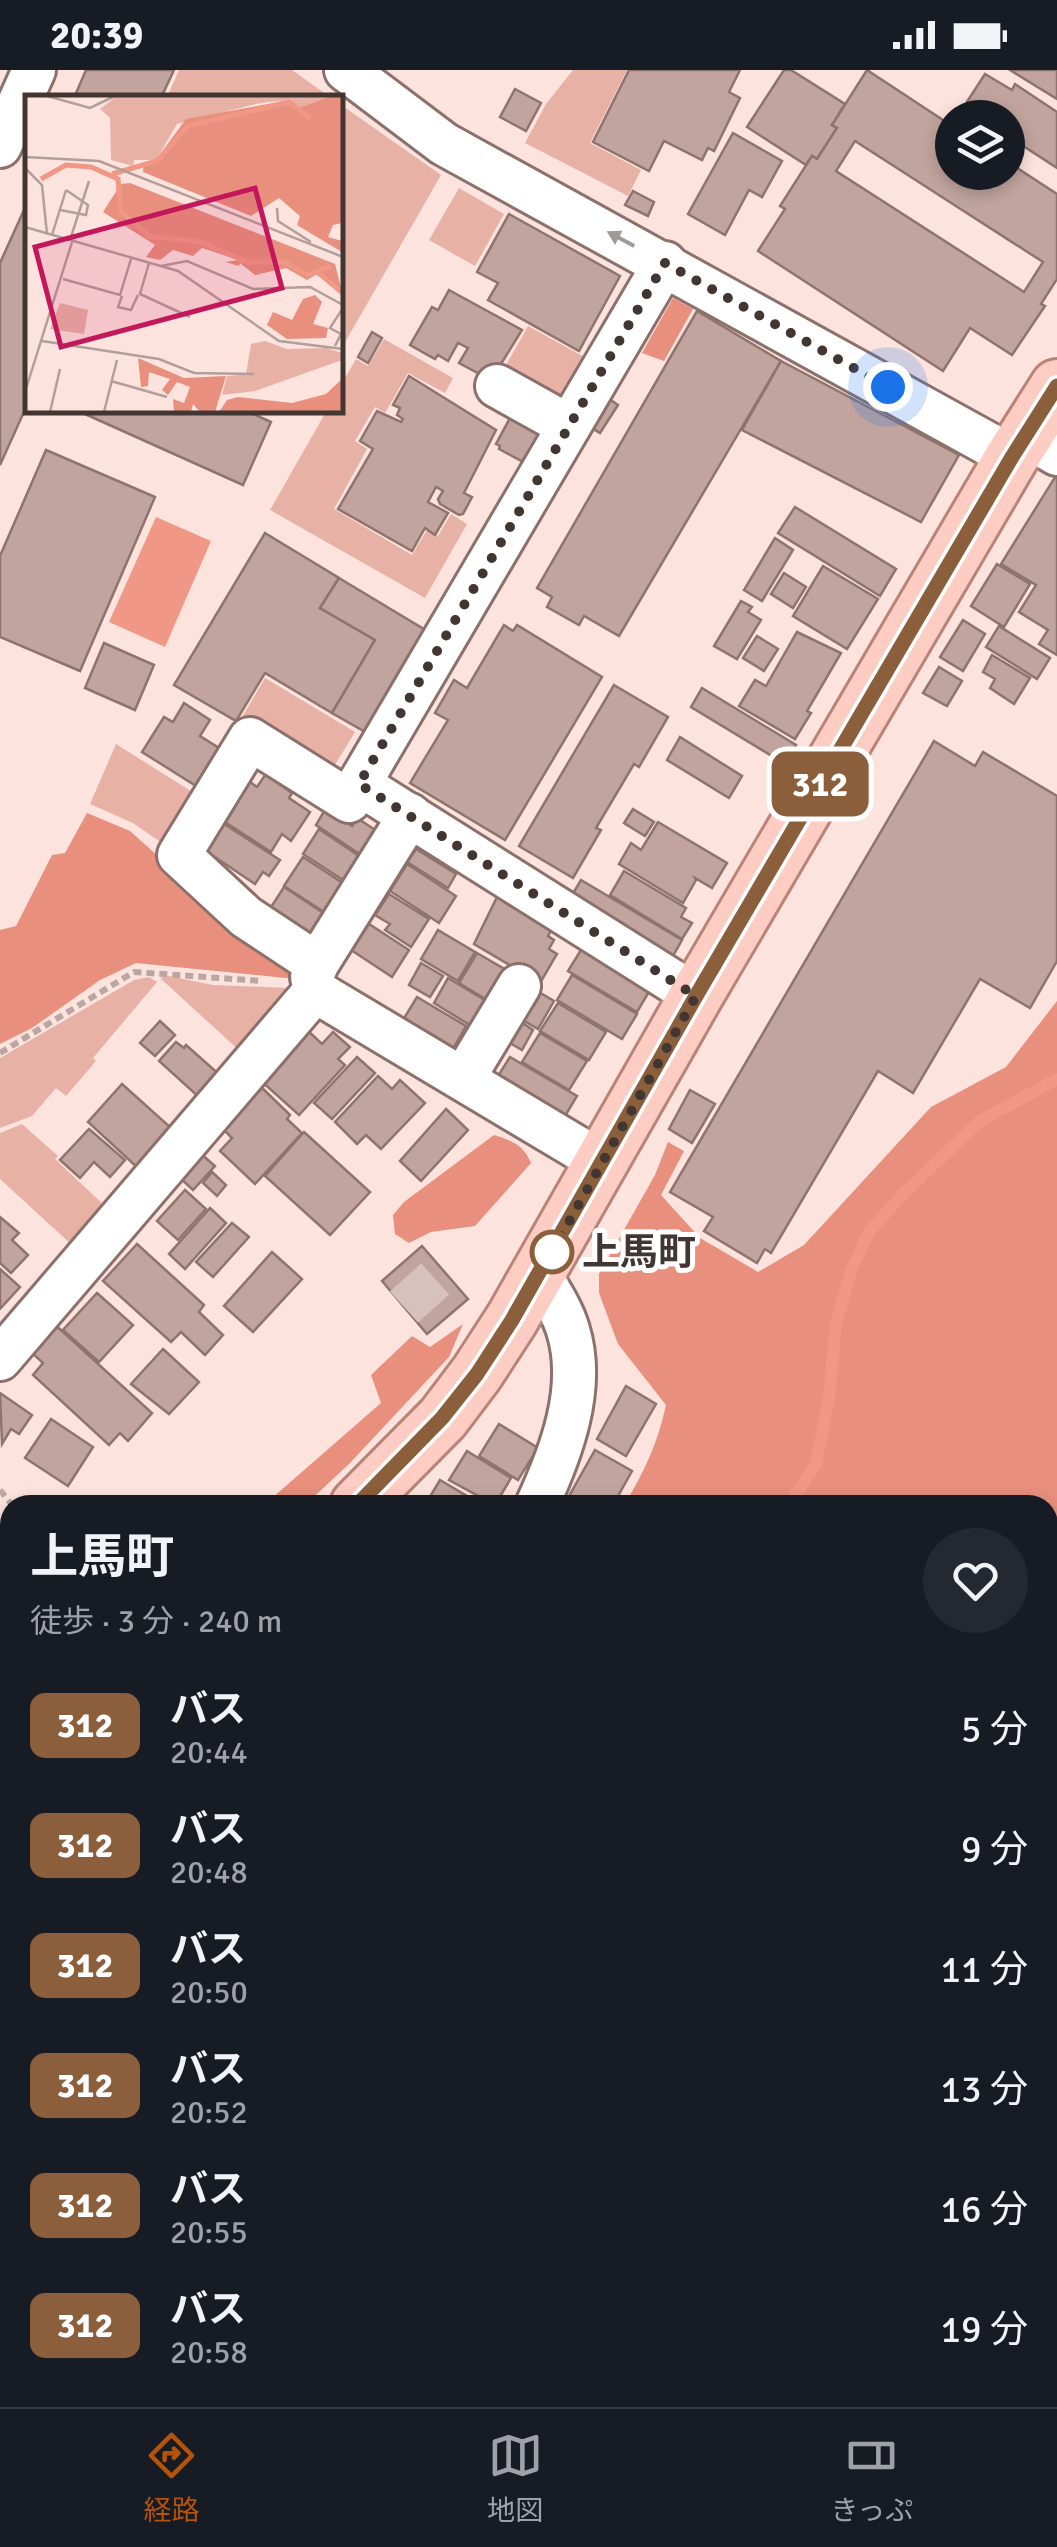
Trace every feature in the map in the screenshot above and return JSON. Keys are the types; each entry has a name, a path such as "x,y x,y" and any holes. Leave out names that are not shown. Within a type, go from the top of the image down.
{"main road":[{"path":"367,1495 442,1418 477,1374 539,1274 696,996 1031,449 1057,386"}],"street":[{"path":"0,146 34,70"},
{"path":"346,70 444,144 665,263 1031,449"},
{"path":"602,1164 462,1079 315,980 179,855 250,739 349,801 665,263"},
{"path":"498,386 569,426"},
{"path":"359,784 696,996"},
{"path":"0,1359 315,980 410,815"},
{"path":"462,1079 519,986"},
{"path":"539,1274 569,1333 574,1370 571,1408 541,1495"}],"path":[{"path":"0,1053 134,972 315,980"}],"shaded area":[{"path":"179,70 292,70 327,95 168,95"},
{"path":"573,70 627,70 590,143 641,170 628,196 525,143 546,104"},
{"path":"342,105 441,175 342,348"},
{"path":"459,188 504,214 475,266 429,240"},
{"path":"673,298 693,309 664,361 642,353"},
{"path":"528,326 586,358 562,400 505,367"},
{"path":"384,339 453,378 445,393 408,373 385,413 375,407 355,441 367,449 334,509 412,555 427,530 438,536 451,514 467,524 425,598 270,510 326,412 342,412 342,384 356,359 368,366"},
{"path":"156,517 211,541 165,647 109,622"},
{"path":"265,678 355,732 330,773 241,719"},
{"path":"116,744 202,798 172,850 133,823 90,804"},
{"path":"87,813 130,831 178,874 288,959 296,979 136,963 100,980 32,1028 0,1044 0,930 16,926 52,855 65,853"},
{"path":"169,976 213,985 289,988 289,994 242,1053 160,978"},
{"path":"149,977 157,982 66,1096 56,1088 32,1116 0,1128 0,1058 134,980"},
{"path":"1057,1001 1057,1495 630,1495 650,1457 666,1405 618,1344 599,1293 599,1274 655,1175 668,1142 684,1151 661,1195 700,1238 758,1272 804,1245 931,1107 1006,1067"},
{"path":"22,1124 106,1207 72,1245 0,1179 0,1133"},
{"path":"494,1135 516,1144 531,1163 475,1226 431,1232 409,1243 395,1234 393,1215 404,1202"},
{"path":"463,1324 449,1357 316,1495 275,1495 381,1403 371,1375 412,1336 430,1347"}],"building":[{"path":"86,70 174,70 162,95 75,95"},
{"path":"629,70 740,70 729,92 740,98 714,151 708,148 702,160 664,141 649,171 593,142"},
{"path":"784,70 791,70 845,104 832,125 837,128 817,159 812,156 806,165 747,127"},
{"path":"867,70 935,115 935,190 1025,190 1025,173 1057,194 1057,279 1041,304 1045,306 1012,355 970,328 943,371 758,251 785,209 780,206 812,156 817,159 837,128 832,125","holes":["855,141 1043,262 1024,292 836,171"]},
{"path":"1010,70 1057,70 1057,99"},
{"path":"985,74 1012,90 1015,84 1057,112 1057,168 1025,147 1025,100 968,100"},
{"path":"515,89 541,103 526,131 500,117"},
{"path":"733,133 782,161 762,197 749,190 725,235 688,214"},
{"path":"633,191 654,202 648,216 625,205"},
{"path":"25,208 25,410 0,465 0,263"},
{"path":"509,214 620,276 579,351 488,300 498,283 477,272"},
{"path":"449,290 522,330 491,380 459,363 468,348 458,343 448,361 438,355 435,359 410,345 432,307 438,310"},
{"path":"697,311 781,361 619,636 584,616 579,625 547,607 552,597 537,588"},
{"path":"372,332 382,338 368,363 358,357"},
{"path":"781,361 959,455 921,522 742,430"},
{"path":"409,376 496,430 464,493 472,497 463,514 440,504 438,499 443,491 436,487 428,502 448,513 435,535 425,528 412,551 338,509 373,449 360,441 377,411 401,422 403,419 397,415 400,408 393,405"},
{"path":"608,398 618,405 600,433 590,427"},
{"path":"80,412 248,412 271,422 243,485"},
{"path":"516,417 544,432 527,464 496,444 510,418"},
{"path":"46,450 155,497 80,671 0,637 0,556"},
{"path":"1057,474 1057,655 1039,644 1048,630 1019,612 1036,585 1001,564"},
{"path":"795,507 896,569 880,596 778,533"},
{"path":"265,533 339,578 320,608 375,640 332,713 265,673 236,721 174,685"},
{"path":"775,538 793,550 762,601 744,590"},
{"path":"997,564 1030,584 1004,627 971,606"},
{"path":"823,566 878,599 847,649 793,616"},
{"path":"784,573 806,587 793,608 771,594"},
{"path":"339,578 427,631 367,733 332,713 375,640 320,608"},
{"path":"741,601 752,607 748,612 761,620 737,659 714,646"},
{"path":"963,620 985,634 963,671 940,657"},
{"path":"504,625 513,631 517,625 602,677 505,840 410,783 448,720 435,713 454,680 467,688"},
{"path":"999,626 1050,658 1037,679 986,647"},
{"path":"797,632 841,653 795,739 739,706 755,680 766,686"},
{"path":"757,636 778,649 764,671 743,658"},
{"path":"104,643 154,665 135,710 85,688"},
{"path":"992,655 1030,678 1014,704 990,688 995,679 983,672"},
{"path":"939,667 962,681 947,706 923,693"},
{"path":"614,685 668,717 596,828 601,830 573,878 519,846"},
{"path":"702,688 796,745 785,764 691,707"},
{"path":"184,703 210,720 200,736 219,748 196,786 142,752 164,717 173,722"},
{"path":"680,737 742,776 729,798 667,760"},
{"path":"934,741 975,766 983,752 1057,796 1057,961 1030,1008 980,979 913,1093 878,1071 771,1253 765,1249 757,1263 704,1231 713,1217 670,1192"},
{"path":"270,768 279,775 275,781 292,793 289,798 310,812 291,841 282,834 271,852 217,817 243,777 257,787"},
{"path":"326,808 352,826 357,818 386,837 370,861 316,825"},
{"path":"633,809 654,822 645,836 624,823"},
{"path":"218,820 280,860 269,876 263,872 255,884 200,847"},
{"path":"658,822 727,863 712,888 695,878 683,903 619,864 631,843 641,850"},
{"path":"319,829 359,856 343,880 303,854"},
{"path":"416,849 456,874 448,888 407,862"},
{"path":"303,857 355,891 330,916 284,886"},
{"path":"407,864 456,896 439,923 390,891"},
{"path":"624,871 686,908 681,917 692,923 682,939 610,895"},
{"path":"581,880 682,940 668,965 569,900"},
{"path":"284,887 334,920 321,942 266,915"},
{"path":"389,894 429,919 411,947 385,930 390,924 375,915"},
{"path":"498,895 553,927 548,936 554,940 549,949 557,954 540,983 474,944"},
{"path":"363,920 409,950 392,977 345,946"},
{"path":"438,930 475,952 458,981 421,959"},
{"path":"584,945 653,985 637,1012 568,971"},
{"path":"477,953 513,974 495,1005 459,983"},
{"path":"421,963 443,976 430,997 409,985"},
{"path":"572,975 637,1014 622,1039 557,1000"},
{"path":"448,978 488,1002 473,1027 434,1003"},
{"path":"532,988 554,1001 538,1029 516,1016"},
{"path":"417,997 466,1026 450,1054 400,1025"},
{"path":"558,1003 606,1032 589,1060 540,1031"},
{"path":"515,1018 533,1030 522,1050 503,1039"},
{"path":"160,1021 175,1035 155,1056 140,1043"},
{"path":"306,1029 322,1044 333,1032 350,1047 338,1059 345,1065 299,1115 260,1080"},
{"path":"540,1033 587,1061 569,1090 522,1062"},
{"path":"176,1042 184,1048 186,1045 221,1076 201,1099 159,1061"},
{"path":"357,1057 375,1073 332,1119 314,1103"},
{"path":"510,1057 577,1096 565,1116 498,1076"},
{"path":"378,1076 392,1089 400,1080 425,1103 381,1149 366,1135 357,1144 335,1122"},
{"path":"122,1084 170,1127 157,1142 162,1146 140,1170 88,1122"},
{"path":"259,1085 290,1115 287,1119 302,1133 255,1184 220,1151 232,1138 221,1127"},
{"path":"690,1090 715,1104 692,1143 669,1129"},
{"path":"446,1109 468,1130 421,1181 400,1161"},
{"path":"89,1129 125,1160 110,1177 94,1162 80,1178 60,1160"},
{"path":"304,1132 370,1192 330,1235 265,1176"},
{"path":"200,1153 215,1166 193,1190 179,1177"},
{"path":"212,1172 226,1185 217,1196 203,1183"},
{"path":"185,1190 206,1209 178,1240 157,1221"},
{"path":"210,1208 226,1223 185,1269 169,1254"},
{"path":"0,1217 19,1233 12,1240 28,1255 11,1273 0,1263"},
{"path":"232,1223 249,1237 213,1277 196,1262"},
{"path":"137,1244 204,1305 199,1312 223,1335 205,1355 181,1332 171,1342 103,1281"},
{"path":"422,1246 468,1299 427,1334 382,1281"},
{"path":"272,1252 302,1279 253,1332 224,1306"},
{"path":"0,1269 20,1287 0,1309"},
{"path":"97,1293 133,1325 99,1362 63,1330"},
{"path":"51,1321 152,1413 128,1441 120,1433 109,1445 33,1375 43,1363 27,1348"},
{"path":"163,1349 199,1382 169,1414 131,1384"},
{"path":"626,1386 656,1404 626,1456 597,1439"},
{"path":"0,1393 32,1415 19,1434 11,1429 2,1444"},
{"path":"51,1419 93,1447 68,1486 25,1458"},
{"path":"499,1424 538,1448 518,1480 479,1456"},
{"path":"595,1450 632,1471 619,1495 570,1495"},
{"path":"467,1451 511,1478 501,1495 477,1495 449,1480"},
{"path":"440,1480 465,1495 431,1495"}],"waterway":[{"path":"795,1495 816,1465 829,1397 836,1324 851,1271 869,1232 980,1121 1057,1079"}],"tunnel":[{"path":"404,1307 444,1271"}],"bus line":[{"name":"312","path":"367,1495 442,1418 512,1320 696,996 1057,386"}],"place":[{"name":"上馬町","path":"552,1252"}],"route":[{"path":"552,1252 696,996 359,784 665,263 888,387"}]}
